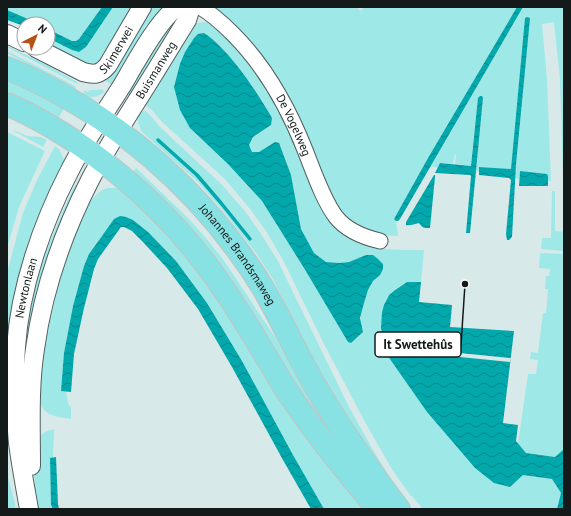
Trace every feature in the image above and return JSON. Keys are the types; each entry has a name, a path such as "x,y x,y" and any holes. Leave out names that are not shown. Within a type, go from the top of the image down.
{"main road":[{"name":"Johannes Brandsmaweg","path":"7,68 74,102 110,125 152,158 189,193 218,225 242,256 266,293 334,417 357,452 399,509"},
{"path":"7,104 58,131 100,160 131,184 191,245 241,315 288,393 314,430 347,473 378,509"}],"street":[{"name":"Skimerwei","path":"52,56 83,72 91,74 99,73 108,66 142,7"},
{"name":"Buismanweg","path":"110,125 150,38 166,17 175,8 179,7"},
{"name":"Buismanweg","path":"110,125 187,20 191,7"},
{"name":"De Vogelweg","path":"200,7 223,24 240,41 275,87 294,124 325,198 337,218 350,230 366,238 380,241"},
{"name":"Newtonlaan","path":"30,509 18,444 15,363 17,331 26,284 39,244 68,173 83,148 110,125"},
{"name":"Newtonlaan","path":"30,509 32,367 40,320 56,260 68,227 100,160 110,125"}],"shaded area":[{"path":"7,7 102,7 76,41 72,41 56,33 56,16 20,16 7,10"},
{"path":"113,7 134,7 105,58 91,67 56,51 56,42 79,52 86,47"},
{"path":"148,7 166,7 150,24 148,23 144,28 143,33 111,84 106,81 108,76"},
{"path":"214,7 356,7 361,11 364,7 517,7 428,158 394,219 396,221 398,236 382,235 355,226 344,216 333,199 313,152"},
{"path":"523,7 564,7 564,208 560,79 554,22 542,24 547,79 551,181 548,181 547,174 520,171 519,179 515,178 523,93 518,93 511,170 480,167 479,171 476,171 483,99 482,96 474,134 471,166 455,164 455,154 453,164 440,163 438,168 431,166"},
{"path":"176,17 179,17 134,99 127,94"},
{"path":"204,22 212,24 216,27 251,64 265,84 347,236 358,242 374,247 424,250 421,282 407,282 395,289 389,295 382,312 381,328 385,352 427,412 475,468 510,487 523,475 552,479 561,493 557,509 423,509 411,496 393,471 365,422 323,342 283,260 266,231 225,179 162,122 152,110 141,103 193,24","holes":["210,37 225,51 265,105 271,125 253,137 249,145 252,152 259,152 275,142 291,175 301,229 314,253 326,262 349,262 366,255 383,264 381,273 372,283 368,291 361,311 363,332 351,343 348,342 262,201 228,164 178,75 180,64"]},
{"path":"7,47 16,50 16,52"},
{"path":"7,51 75,86 76,89 73,92 43,76 25,63 7,53"},
{"path":"24,56 28,56 41,62 77,82 77,84"},
{"path":"7,74 66,105 59,117 7,91"},
{"path":"101,89 105,92 91,97 82,96 85,90 87,92 90,90"},
{"path":"144,110 221,184 245,211 261,234 278,261 349,407 389,476 408,501 406,503 390,486 300,342 287,308 274,281 256,253 225,213 198,182 142,132 137,114 138,111 141,113"},
{"path":"14,130 27,136 41,137 47,140 43,147"},
{"path":"7,132 45,151 19,207 7,248"},
{"path":"55,146 59,149 65,162 52,202 7,406 7,273 23,213 37,180"},
{"path":"136,168 188,218 222,258 304,379 385,509 130,176"},
{"path":"75,185 77,186 50,251 38,293 24,381 25,348 29,314 37,281 48,248"},
{"path":"108,188 120,188 181,244 367,509 324,509 242,361 207,303 176,261 133,220 102,236 89,254 84,266 73,306 64,353 61,390 66,391 68,403 71,408 71,419 49,414 44,410 38,399 38,375 63,268 90,202 102,190"},
{"path":"552,191 555,191 555,231 564,232 564,449 555,457 526,453 518,444 528,374 536,374 538,360 530,359 531,352 538,353 543,313 546,313 548,289 545,289 546,276 549,276 550,269 539,268 540,253 563,254 563,251 541,249 542,238 551,238"},
{"path":"54,429 53,458 50,458 51,505 53,509 36,509 33,449 37,439 42,434"},
{"path":"7,473 15,504 15,509 7,509"}],"water":[{"path":"102,7 113,7 86,47 79,52 56,42 56,33 72,41 79,39"},
{"path":"517,7 523,7 400,219 396,221 394,219 428,158"},
{"path":"7,10 21,16 16,16 16,23 7,20"},
{"path":"525,18 530,18 516,165 512,237 507,240 506,234 511,180 509,178 479,175 479,167 511,169"},
{"path":"204,33 223,49 233,60 259,96 272,118 271,125 253,137 249,145 252,152 259,152 275,142 279,143 291,175 301,229 314,253 326,262 339,263 349,262 366,255 373,255 383,264 383,269 380,275 373,281 368,290 364,303 360,318 363,332 351,343 348,342 262,201 228,164 190,128 180,110 174,87 180,64 185,52 194,38 198,34"},
{"path":"480,96 483,98 470,233 466,233 471,176 435,173 440,163 471,166 478,98"},
{"path":"520,171 547,174 548,186 519,186"},
{"path":"434,175 430,228 423,227 419,223 406,225 406,222"},
{"path":"120,216 133,220 148,232 176,261 207,303 242,361 324,509 311,509 198,309 167,268 132,231 124,227 121,227 98,259 94,269 74,354 71,392 61,391 64,353 73,306 84,266 89,254 114,219"},
{"path":"407,282 421,282 419,302 452,305 450,327 514,331 503,423 518,425 516,441 526,453 555,457 564,449 564,509 557,509 561,493 552,479 523,475 510,487 494,483 475,468 427,412 385,352 381,328 384,305 389,295"},
{"path":"56,457 59,509 53,509 51,505 50,458"}],"pier":[{"path":"460,353 511,358 510,362 460,357"}],"waterway":[{"path":"158,140 197,175 250,239"}],"place":[{"name":"It Swettehûs","path":"465,284"}]}
